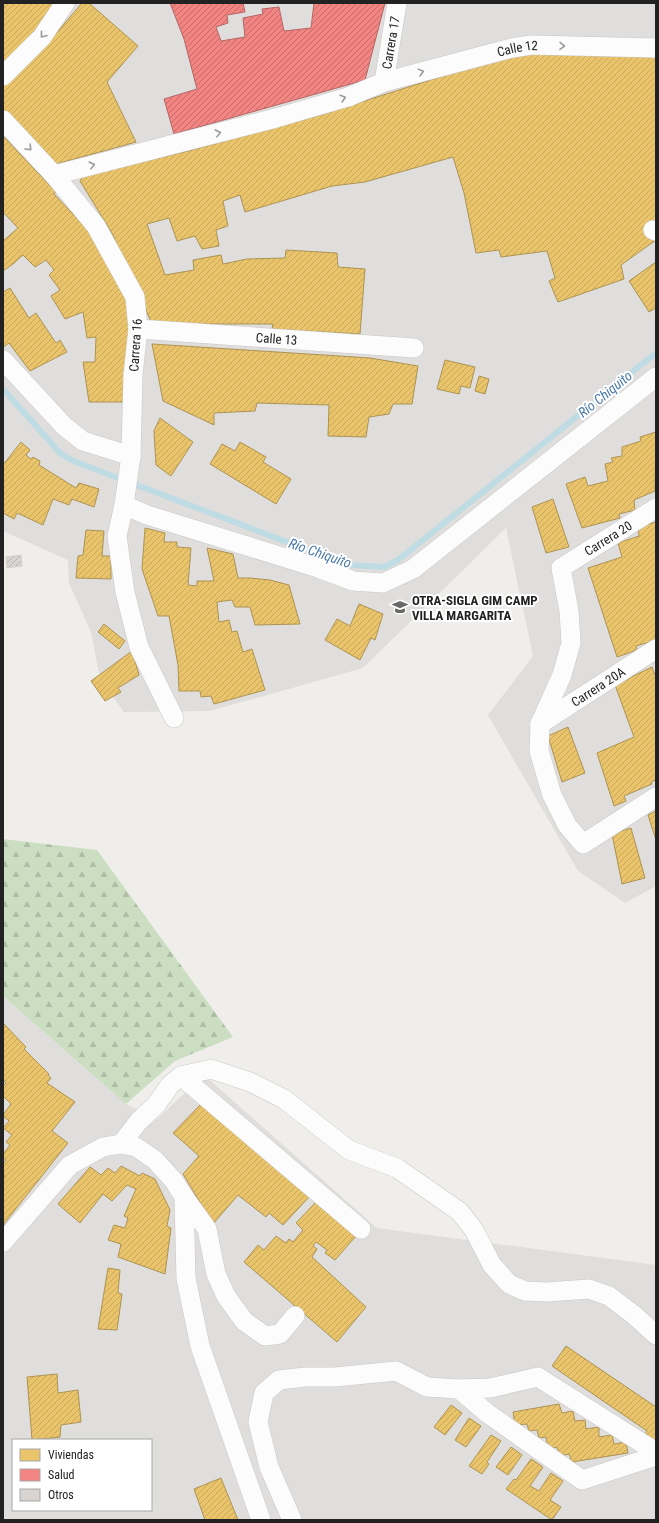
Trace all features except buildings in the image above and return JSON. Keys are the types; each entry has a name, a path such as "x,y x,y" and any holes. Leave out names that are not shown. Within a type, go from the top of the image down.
{"street":[{"path":"3,76 42,37 65,3"},
{"name":"Carrera 17","path":"384,82 397,3"},
{"name":"Calle 12","path":"54,175 276,118 348,97 384,82 512,48 532,45 656,48"},
{"path":"3,120 54,175"},
{"name":"Carrera 16","path":"54,175 96,226 135,297 138,330 133,375 130,462 117,536 125,592 139,647 174,718"},
{"name":"Calle 13","path":"138,330 414,348"},
{"path":"3,360 64,426 83,441 130,462"},
{"path":"125,496 147,515 318,568 353,581 383,583 413,569 656,377"},
{"name":"Carrera 20","path":"540,724 562,675 571,643 569,611 561,568 656,508"},
{"name":"Carrera 20A","path":"540,724 656,649"},
{"path":"540,724 539,751 552,795 566,825 584,844 656,796"},
{"path":"121,1144 139,1121 156,1105 170,1085 181,1076 211,1069 250,1082 284,1099 349,1150 396,1168 460,1212 474,1230 492,1265 509,1284 524,1291 547,1292 589,1289 609,1296 634,1315 656,1335"},
{"path":"181,1076 361,1229"},
{"path":"3,1242 70,1165 103,1147 121,1144 136,1147 155,1160 174,1181 207,1229 216,1274 226,1296 244,1321 265,1336 280,1334 295,1316"},
{"path":"184,1196 186,1278 200,1346 261,1520"},
{"path":"292,1520 269,1467 258,1422 264,1393 279,1380 335,1377 396,1371 427,1387 459,1389 490,1388 538,1377 656,1452"},
{"path":"459,1389 487,1413 582,1480 656,1456"}],"shaded area":[{"path":"3,3 656,3 656,886 625,903 578,871 488,715 533,656 506,528 363,668 210,711 124,712 100,679 91,632 69,583 68,560 3,531"},
{"path":"3,996 126,1104 157,1119 204,1075 377,1228 656,1265 656,1520 3,1520"}],"green space":[{"path":"3,839 97,850 233,1037 175,1061 126,1104 3,996"}],"waterway":[{"name":"Río Chiquito","path":"3,389 61,454 73,461 348,565 384,567 398,560 656,353"}],"place":[{"name":"OTRA-SIGLA GIM CAMP VILLA MARGARITA","path":"400,607"}]}
